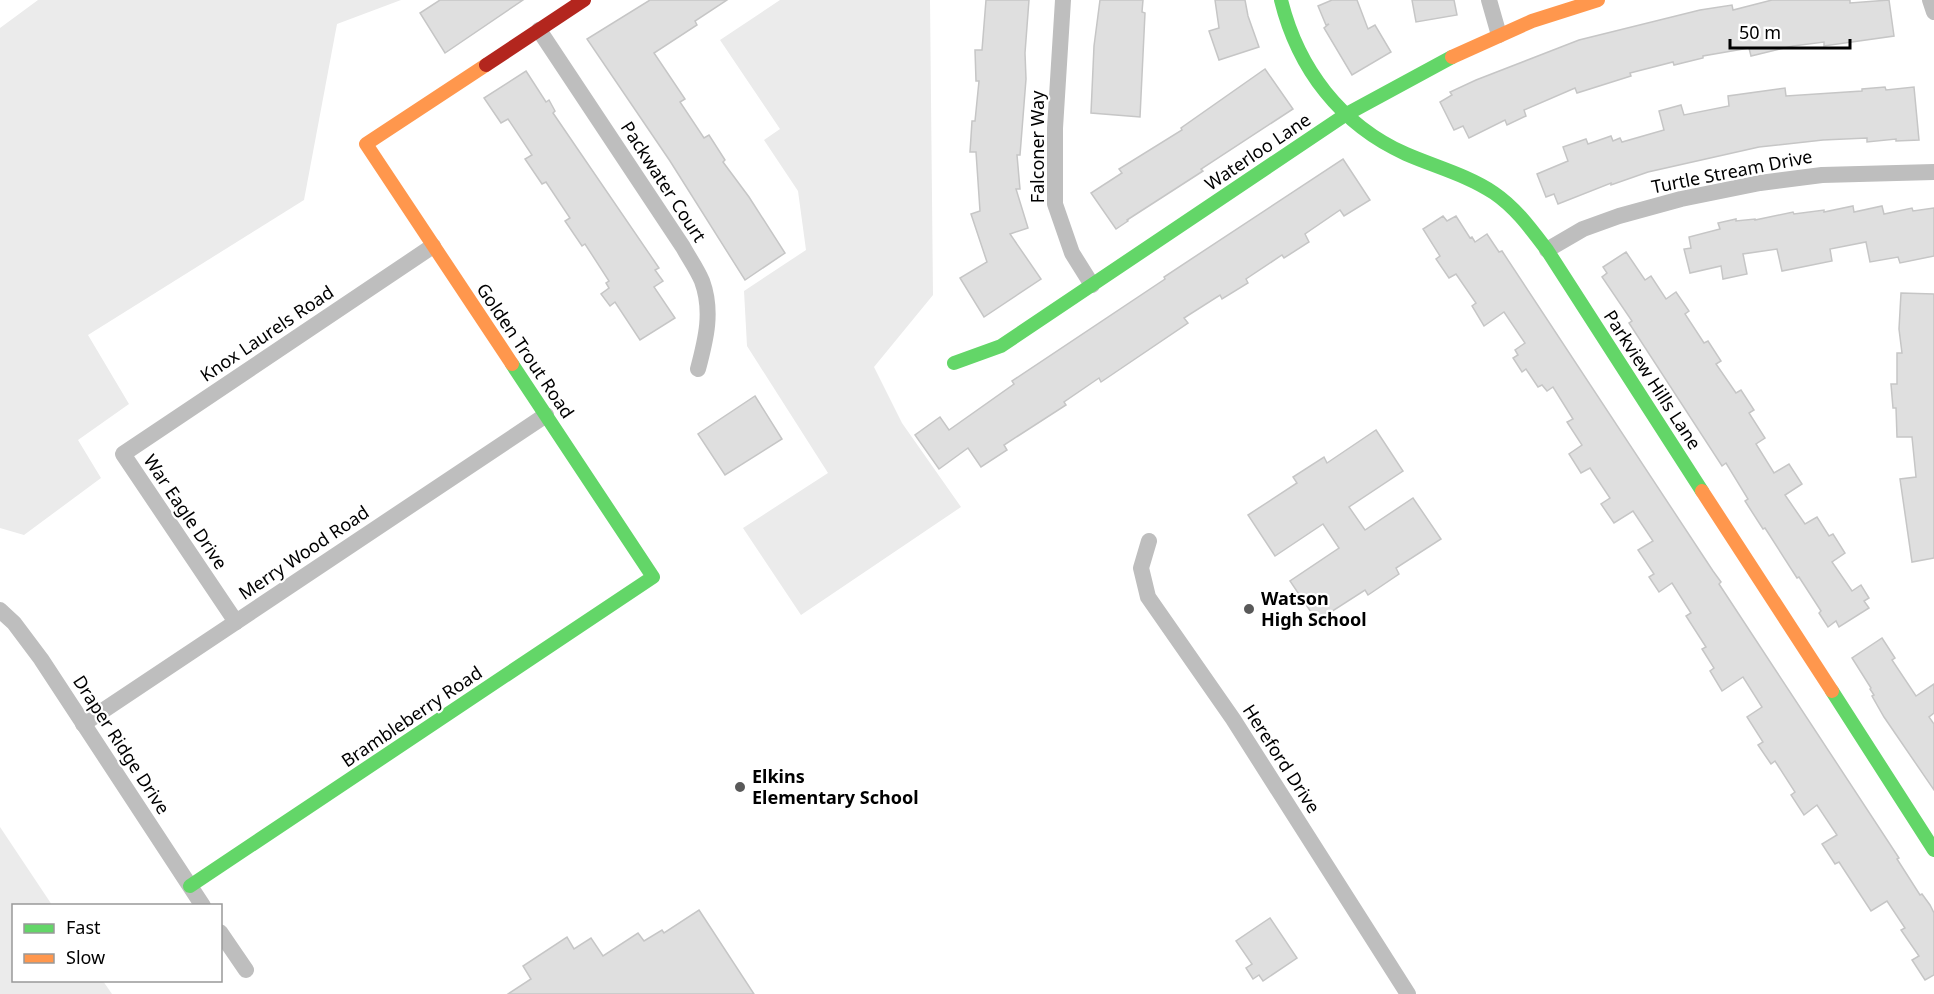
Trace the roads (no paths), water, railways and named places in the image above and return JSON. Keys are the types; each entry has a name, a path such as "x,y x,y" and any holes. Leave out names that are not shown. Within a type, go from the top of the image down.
{"street":[{"path":"539,30 584,0"},
{"name":"Falconer Way","path":"1063,0 1055,128 1055,204 1072,253 1092,285"},
{"name":"Parkview Hills Lane","path":"1281,0 1285,20 1302,57 1321,86 1345,115 1394,149 1460,175 1494,193 1523,218 1546,250 1934,850"},
{"path":"1489,0 1499,35"},
{"name":"Waterloo Lane","path":"954,363 1001,346 1345,115 1426,68 1499,35 1598,0"},
{"path":"1930,0 1934,12"},
{"name":"Golden Trout Road","path":"539,30 366,144 654,577"},
{"name":"Packwater Court","path":"539,30 683,247 701,280 706,302 708,332 698,369"},
{"name":"Turtle Stream Drive","path":"1546,250 1583,229 1619,216 1760,183 1822,175 1934,172"},
{"name":"Knox Laurels Road","path":"123,454 433,246"},
{"name":"Merry Wood Road","path":"83,724 546,415"},
{"name":"War Eagle Drive","path":"123,454 236,622"},
{"name":"Hereford Drive","path":"1149,541 1141,568 1149,597 1233,718 1408,994"},
{"name":"Brambleberry Road","path":"190,886 654,577"},
{"name":"Draper Ridge Drive","path":"0,610 14,623 41,659 202,904"},
{"path":"222,935 246,970"}],"place":[{"name":"Watson High School","path":"1249,609"},
{"name":"Elkins Elementary School","path":"740,787"}]}
